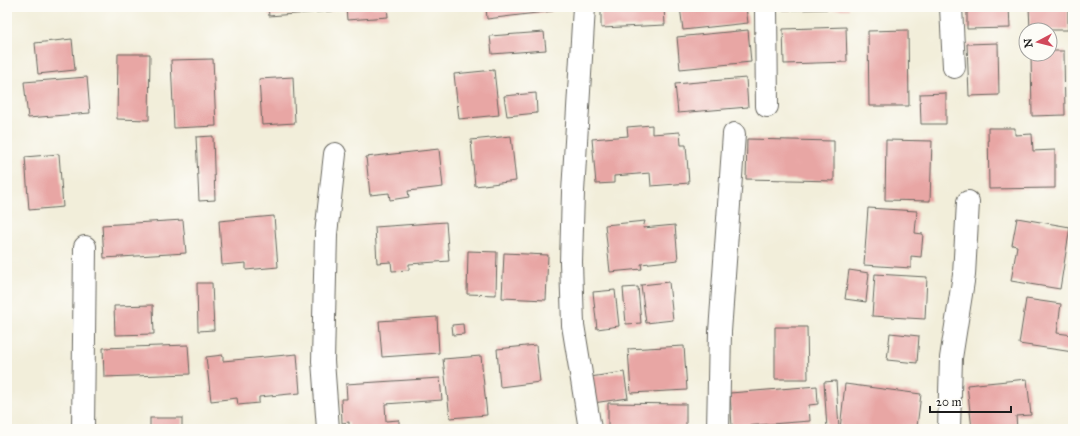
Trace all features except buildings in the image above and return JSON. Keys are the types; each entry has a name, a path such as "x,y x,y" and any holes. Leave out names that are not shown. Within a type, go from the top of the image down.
{"street":[{"path":"584,7 573,192 571,262 573,325 590,429"},
{"path":"766,7 767,106"},
{"path":"951,7 954,67"},
{"path":"718,429 720,332 734,134"},
{"path":"328,429 323,361 326,234 335,154"},
{"path":"949,429 951,358 964,275 968,202"},
{"path":"83,429 85,247"}]}
